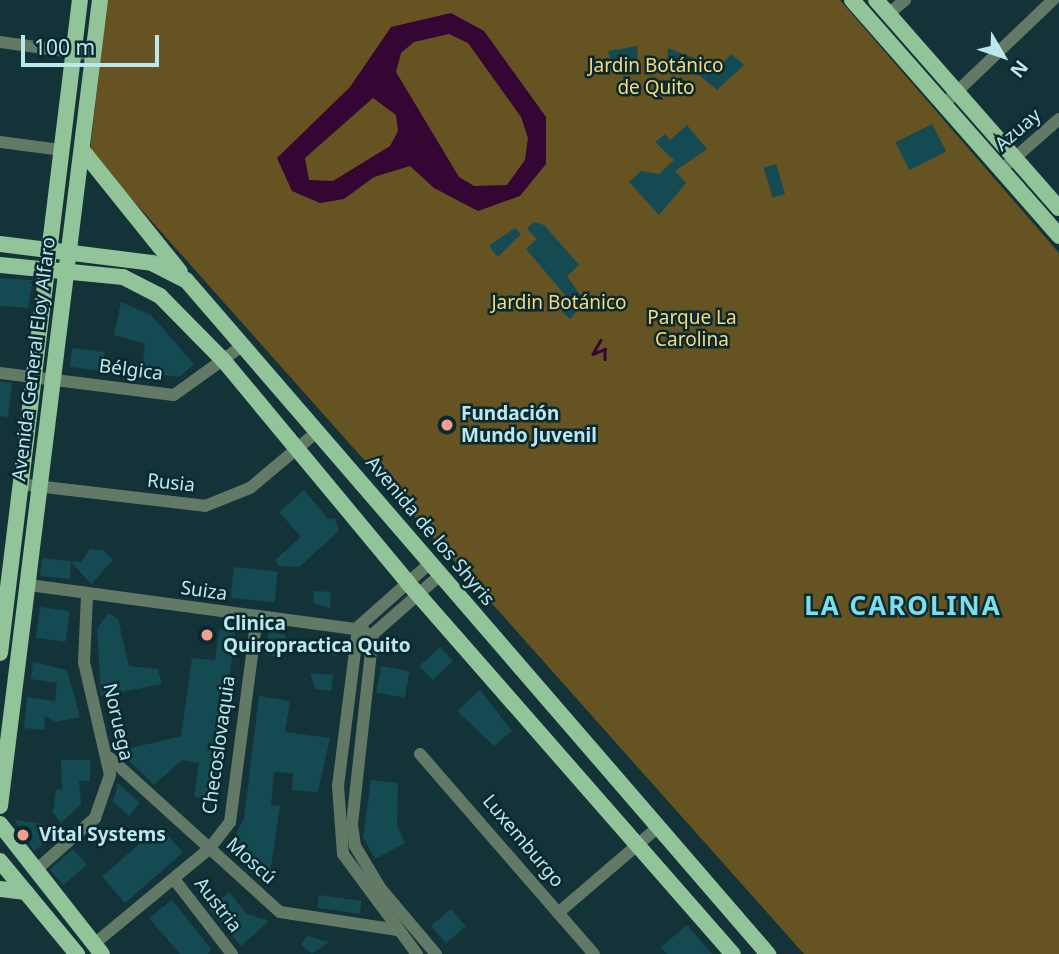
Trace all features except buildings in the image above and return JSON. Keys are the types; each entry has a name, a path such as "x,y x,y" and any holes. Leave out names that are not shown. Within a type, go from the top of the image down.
{"main road":[{"name":"Avenida General Eloy Alfaro","path":"0,653 80,0"},
{"name":"Avenida General Eloy Alfaro","path":"0,806 100,0"},
{"path":"852,0 1059,236"},
{"path":"876,0 1059,208"},
{"path":"82,150 186,280"},
{"name":"Avenida de los Shyris","path":"0,244 152,262 186,280 768,954"},
{"path":"0,265 146,285 225,361 413,588 635,846 733,954"},
{"path":"0,824 98,949"},
{"path":"0,861 77,954"},
{"path":"0,889 26,892"}],"street":[{"path":"888,14 905,0"},
{"path":"944,104 1053,0"},
{"path":"0,41 93,55"},
{"name":"Azuay","path":"1002,170 1059,119"},
{"path":"0,142 62,150"},
{"name":"Bélgica","path":"0,373 174,395 225,361 242,346"},
{"name":"Rusia","path":"19,484 205,506 250,488 317,432"},
{"path":"417,954 343,854 337,830 358,627 434,570"},
{"name":"Suiza","path":"29,585 257,618 358,627 373,634"},
{"path":"413,588 373,634 352,824 355,846 412,926 436,954"},
{"name":"Noruega","path":"36,870 95,818 106,794 110,758 84,662 87,595"},
{"name":"Checoslovaquia","path":"98,949 209,849 230,822 257,618"},
{"name":"Luxemburgo","path":"420,754 594,954"},
{"name":"Moscú","path":"110,758 280,912 397,930"},
{"path":"558,913 657,828"},
{"name":"Austria","path":"174,880 232,954"},
{"path":"397,930 412,926"}],"green space":[{"name":"Parque La Carolina","path":"107,0 840,0 1059,253 1059,954 804,954 90,152"}],"shaded area":[{"path":"451,13 484,31 546,117 546,164 520,196 478,211 434,188 410,166 374,177 344,199 320,203 292,191 277,158 350,87 391,27","holes":["449,34 468,43 521,117 528,138 525,160 507,185 474,186 459,177 396,72 401,53 414,42","373,98 396,115 398,131 390,146 333,181 309,180 305,158"]}],"waterway":[{"path":"601,340 593,354 605,349 605,359"}],"place":[{"name":"Fundación Mundo Juvenil","path":"447,425"},
{"name":"Clinica Quiropractica Quito","path":"207,635"},
{"name":"Vital Systems","path":"23,835"}],"district":[{"name":"LA CAROLINA","path":"903,606"}],"park label":[{"name":"Jardin Botánico de Quito","path":"656,77"},
{"name":"Jardin Botánico","path":"559,303"}]}
